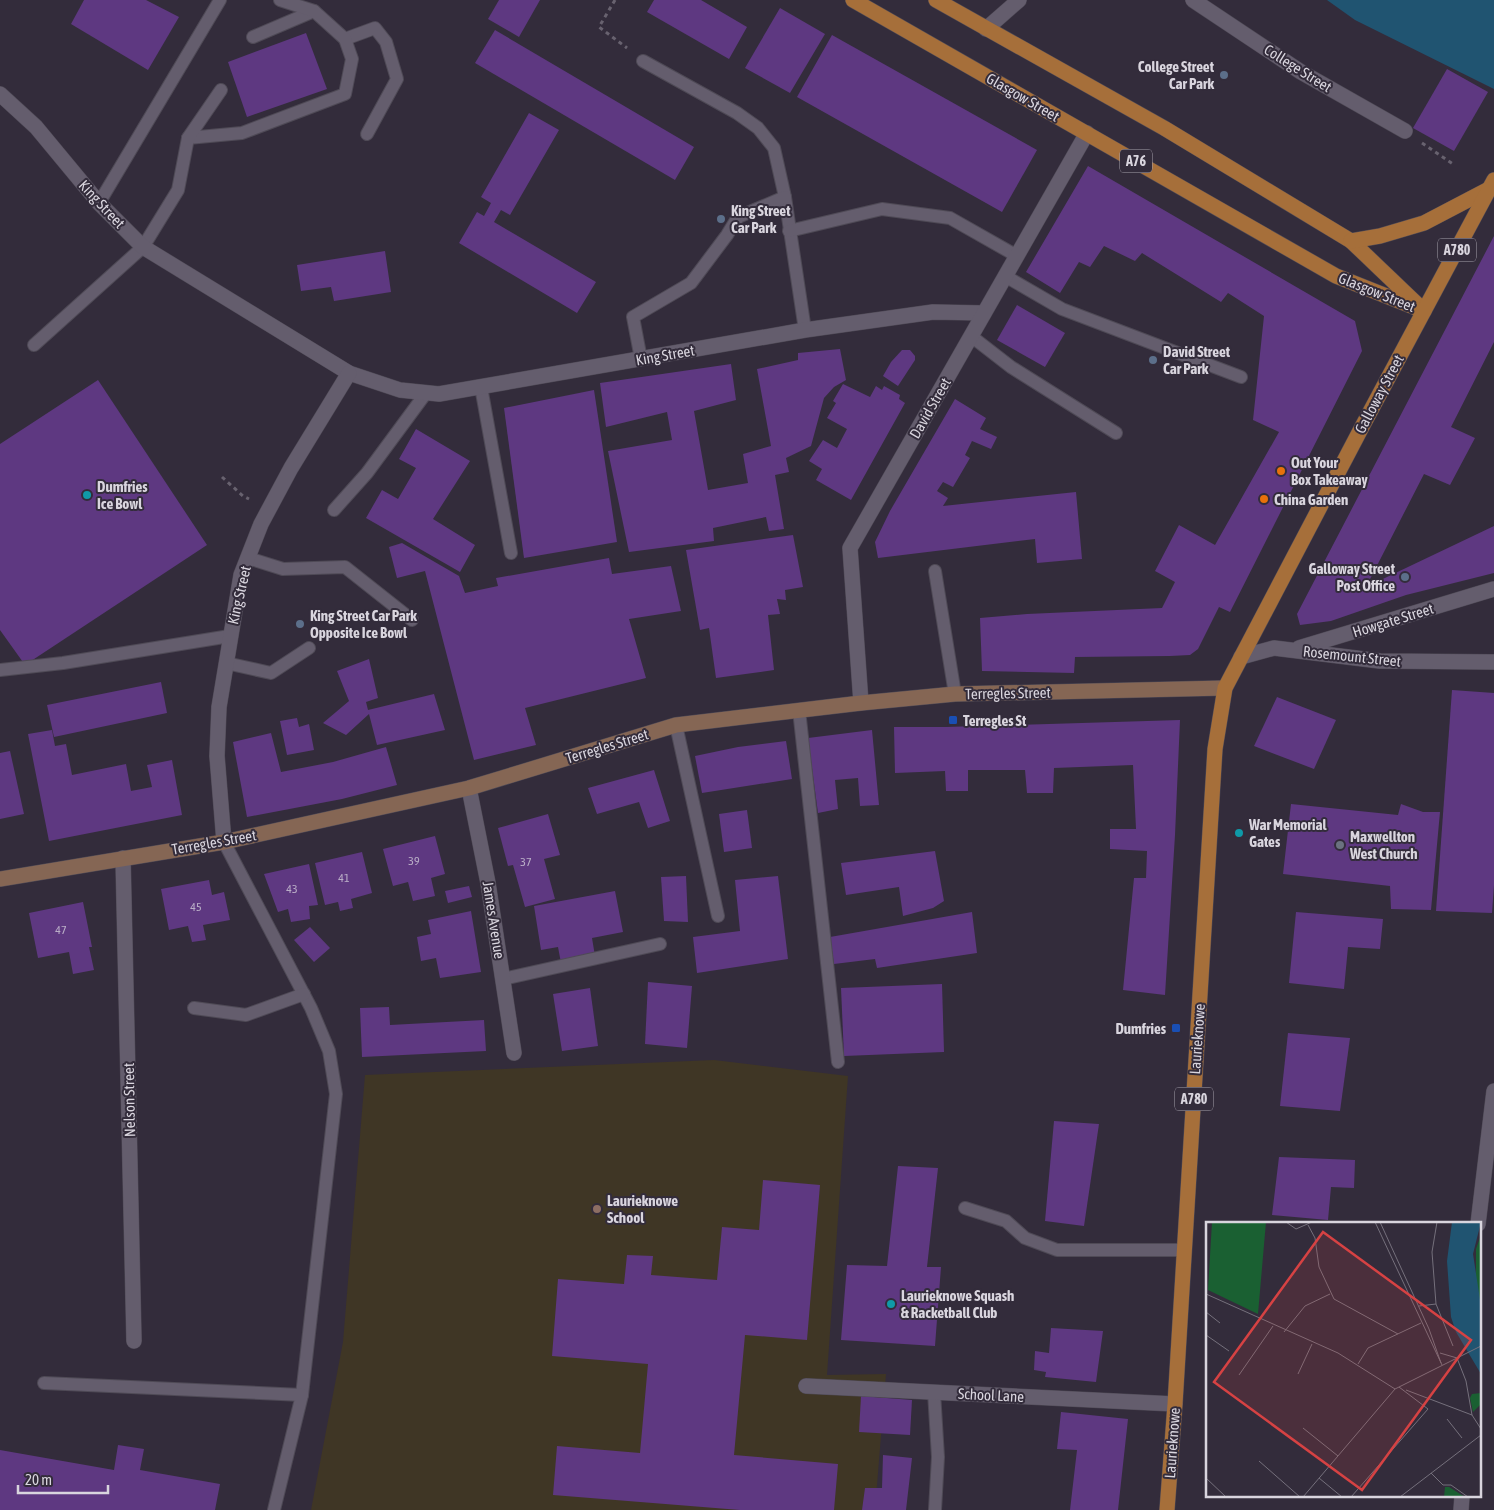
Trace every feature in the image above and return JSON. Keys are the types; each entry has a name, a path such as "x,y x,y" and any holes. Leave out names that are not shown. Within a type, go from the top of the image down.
{"main road":[{"name":"Glasgow Street","path":"853,0 1336,276 1424,311"},
{"name":"Glasgow Street","path":"936,0 1164,128 1351,241 1424,311"},
{"path":"1351,241 1380,236 1424,223 1492,187"},
{"name":"Galloway Street","path":"1225,688 1424,311 1492,187"},
{"name":"Laurieknowe","path":"1167,1510 1215,749 1225,688"}],"street":[{"path":"986,28 1019,0"},
{"name":"College Street","path":"1193,0 1301,72 1406,131"},
{"name":"King Street","path":"0,94 36,127 99,204 143,247 349,373 400,390 439,394 805,330 933,312 984,313"},
{"name":"David Street","path":"861,703 850,548 1087,133"},
{"name":"King Street","path":"224,842 217,756 219,706 241,575 261,524 291,468 349,373"},
{"name":"Howgate Street","path":"1293,650 1494,589"},
{"name":"Rosemount Street","path":"1241,657 1274,648 1380,661 1494,662"},
{"name":"Terregles Street","path":"0,879 224,842 469,788 676,725 861,703 956,694 1225,688"},
{"name":"James Avenue","path":"469,788 488,883 514,1053"},
{"name":"Nelson Street","path":"123,858 134,1341"},
{"path":"1478,1222 1494,1091"},
{"name":"School Lane","path":"806,1386 1175,1404"}],"lane":[{"path":"99,204 220,0"},
{"path":"188,138 242,133 345,94 352,59 345,39 314,11 280,0"},
{"path":"254,37 314,11"},
{"path":"345,39 375,28 386,42 397,79 368,134"},
{"path":"643,61 736,113 758,128 774,148 785,197 805,330"},
{"path":"34,345 143,247 178,190 188,138 221,90"},
{"path":"641,359 633,317 691,283 738,217 785,197"},
{"path":"789,230 882,209 950,218 1016,256"},
{"path":"1005,276 1062,309 1241,378"},
{"path":"971,336 1012,366 1116,433"},
{"path":"481,387 511,553"},
{"path":"334,510 366,473 426,393"},
{"path":"248,558 283,569 346,566 412,620"},
{"path":"935,571 956,694"},
{"path":"0,670 63,663 230,636"},
{"path":"226,663 271,673 308,648"},
{"path":"799,710 838,1062"},
{"path":"676,725 718,916"},
{"path":"224,842 311,1008 329,1051 336,1094 302,1395 274,1510"},
{"path":"503,979 660,944"},
{"path":"194,1008 246,1015 304,994"},
{"path":"965,1208 1006,1221 1025,1238 1057,1250 1184,1250"},
{"path":"44,1383 302,1395"},
{"path":"934,1392 938,1458 935,1510"}],"path":[{"path":"615,0 599,27 643,61"},
{"path":"1406,131 1453,164"},
{"path":"222,477 243,496 270,508"}],"shaded area":[{"name":"Laurieknowe School","path":"714,1060 848,1076 827,1375 886,1374 875,1510 311,1510 343,1342 365,1075"}],"water":[{"path":"1327,0 1494,0 1494,89 1355,20"}],"building":[{"path":"84,0 146,0 179,17 148,70 71,24"},
{"path":"499,0 540,0 519,37 488,19"},
{"path":"654,0 701,0 747,27 729,59 647,12"},
{"path":"780,8 825,34 790,93 745,68"},
{"path":"495,30 694,147 675,180 475,63"},
{"path":"306,33 327,89 247,117 228,62"},
{"path":"832,35 1037,150 1002,212 797,97"},
{"path":"1447,69 1488,92 1454,151 1413,128"},
{"path":"529,113 559,130 510,215 501,210 494,222 596,282 577,313 459,243 477,212 484,216 491,203 481,197"},
{"path":"1088,166 1355,321 1362,351 1230,612 1219,607 1198,649 1190,655 1075,657 1074,673 982,671 980,618 1162,608 1175,582 1155,571 1179,525 1215,545 1279,432 1253,420 1264,316 1228,293 1221,302 1142,253 1135,261 1104,246 1090,267 1079,262 1060,293 1026,272"},
{"path":"1494,236 1494,342 1451,427 1475,438 1450,485 1424,474 1366,587 1494,526 1494,573 1406,595 1331,621 1300,625 1297,614"},
{"path":"385,251 391,292 334,301 331,287 301,291 297,265"},
{"path":"1017,305 1065,333 1045,367 997,340"},
{"path":"840,349 846,380 834,387 824,398 811,446 786,458 789,472 775,475 784,529 769,531 766,517 713,528 714,541 629,552 608,451 672,440 667,412 606,427 600,383 731,364 736,400 694,411 708,490 748,483 743,454 771,446 757,369 798,360 798,353"},
{"path":"902,350 910,350 915,356 915,360 898,386 883,376 891,362"},
{"name":"Dumfries Ice Bowl","path":"98,380 207,545 25,665 0,630 0,444"},
{"path":"843,384 870,397 876,386 882,390 884,386 900,395 899,399 905,403 851,500 816,480 822,469 809,461 823,440 837,448 847,429 827,418 836,403 833,401"},
{"path":"594,390 617,542 524,558 504,408"},
{"path":"955,399 986,418 980,429 997,437 991,449 972,441 965,455 970,458 953,487 943,482 937,491 948,498 943,506 1076,492 1082,559 1037,563 1035,539 878,558 875,542 890,511"},
{"path":"416,429 470,461 433,519 475,545 460,572 366,518 382,490 398,499 416,468 399,459"},
{"path":"793,535 803,587 785,590 786,600 777,599 780,614 768,615 774,670 716,678 709,628 700,630 686,550"},
{"path":"402,543 459,576 465,593 498,586 496,578 609,558 612,574 671,566 681,611 629,619 646,678 525,708 536,745 474,760 425,571 397,578 389,547"},
{"path":"369,659 378,698 366,702 368,710 434,694 445,730 377,745 369,714 346,735 323,723 349,701 337,671"},
{"path":"161,682 167,713 54,737 47,705"},
{"path":"1452,690 1494,693 1494,885 1492,913 1436,911"},
{"path":"1277,697 1336,720 1314,769 1254,746"},
{"path":"297,718 299,727 309,724 314,750 287,755 280,721"},
{"path":"1180,720 1165,995 1123,990 1134,878 1146,878 1147,851 1110,849 1110,829 1136,829 1133,765 1054,768 1053,793 1027,793 1025,770 968,770 968,791 946,791 945,771 895,773 894,727"},
{"path":"52,730 55,746 66,744 72,775 126,764 131,791 152,787 147,765 172,760 182,815 49,841 28,734"},
{"path":"872,730 879,805 860,806 858,778 835,780 838,809 818,813 808,738"},
{"path":"271,733 281,772 333,762 386,747 397,785 342,799 247,817 233,742"},
{"path":"786,741 792,779 702,793 695,756 738,747"},
{"path":"10,751 24,814 0,819 0,753"},
{"path":"654,770 670,821 648,828 639,802 597,814 588,788"},
{"name":"Maxwellton West Church","path":"1291,804 1398,815 1401,804 1423,812 1440,812 1431,910 1391,909 1390,886 1283,874"},
{"path":"747,810 752,848 724,852 719,814"},
{"path":"548,814 560,855 544,859 555,899 525,907 513,865 508,866 498,828"},
{"path":"435,836 445,874 431,878 435,896 413,901 408,882 393,886 383,849"},
{"path":"935,851 944,901 933,908 903,916 899,887 846,895 841,863"},
{"path":"362,852 372,893 351,899 353,908 340,911 338,902 325,905 315,863"},
{"path":"309,864 318,905 309,906 310,919 291,922 288,909 278,912 264,874"},
{"path":"686,876 688,922 664,921 661,877"},
{"path":"778,876 788,959 697,973 693,937 740,931 735,880"},
{"path":"209,880 212,895 224,892 230,920 203,925 206,940 192,942 188,926 169,930 161,889"},
{"path":"469,886 472,897 448,903 445,891"},
{"path":"615,891 623,932 592,938 595,956 561,963 558,947 541,950 534,906"},
{"path":"83,902 92,947 89,947 94,970 73,974 69,952 38,958 29,913"},
{"path":"471,911 481,972 440,978 436,958 421,961 417,937 431,934 428,920"},
{"path":"972,912 977,953 877,968 875,959 834,964 830,937"},
{"path":"1296,912 1383,919 1380,949 1348,947 1344,989 1289,983"},
{"path":"310,927 330,948 314,962 294,940"},
{"path":"648,982 692,986 687,1048 645,1044"},
{"path":"942,984 944,1052 844,1056 841,988"},
{"path":"590,988 598,1046 562,1051 553,994"},
{"path":"389,1007 390,1025 484,1020 486,1051 362,1057 360,1008"},
{"path":"1288,1033 1350,1038 1340,1111 1280,1106"},
{"path":"1054,1121 1099,1124 1084,1226 1045,1221"},
{"path":"1279,1157 1355,1160 1354,1188 1331,1187 1328,1220 1272,1215"},
{"name":"Laurieknowe Squash & Racketball Club","path":"898,1166 938,1168 927,1267 941,1267 935,1346 841,1340 847,1265 887,1266"},
{"path":"763,1180 820,1185 807,1340 745,1335 734,1455 838,1464 834,1510 740,1510 553,1495 557,1446 640,1453 648,1364 552,1356 558,1279 624,1284 627,1255 653,1256 651,1275 717,1280 722,1227 759,1230"},
{"path":"1051,1328 1103,1331 1096,1382 1045,1377 1046,1372 1034,1370 1035,1351 1049,1353"},
{"path":"861,1396 912,1400 910,1435 859,1432"},
{"path":"1061,1412 1128,1419 1118,1510 1070,1510 1077,1450 1057,1449"},
{"path":"118,1445 144,1449 140,1470 220,1484 215,1510 0,1510 0,1450 114,1470"},
{"path":"883,1455 912,1458 906,1510 862,1510 865,1488 882,1488"}],"place":[{"name":"College Street Car Park","path":"1224,75"},
{"name":"King Street Car Park","path":"721,219"},
{"name":"David Street Car Park","path":"1153,360"},
{"name":"Out Your Box Takeaway","path":"1281,471"},
{"name":"Dumfries Ice Bowl","path":"87,495"},
{"name":"China Garden","path":"1264,499"},
{"name":"Galloway Street Post Office","path":"1405,577"},
{"name":"King Street Car Park Opposite Ice Bowl","path":"300,624"},
{"name":"Terregles St","path":"953,720"},
{"name":"War Memorial Gates","path":"1239,833"},
{"name":"Maxwellton West Church","path":"1340,845"},
{"name":"Dumfries","path":"1176,1028"},
{"name":"Laurieknowe School","path":"597,1209"},
{"name":"Laurieknowe Squash & Racketball Club","path":"891,1304"}]}
